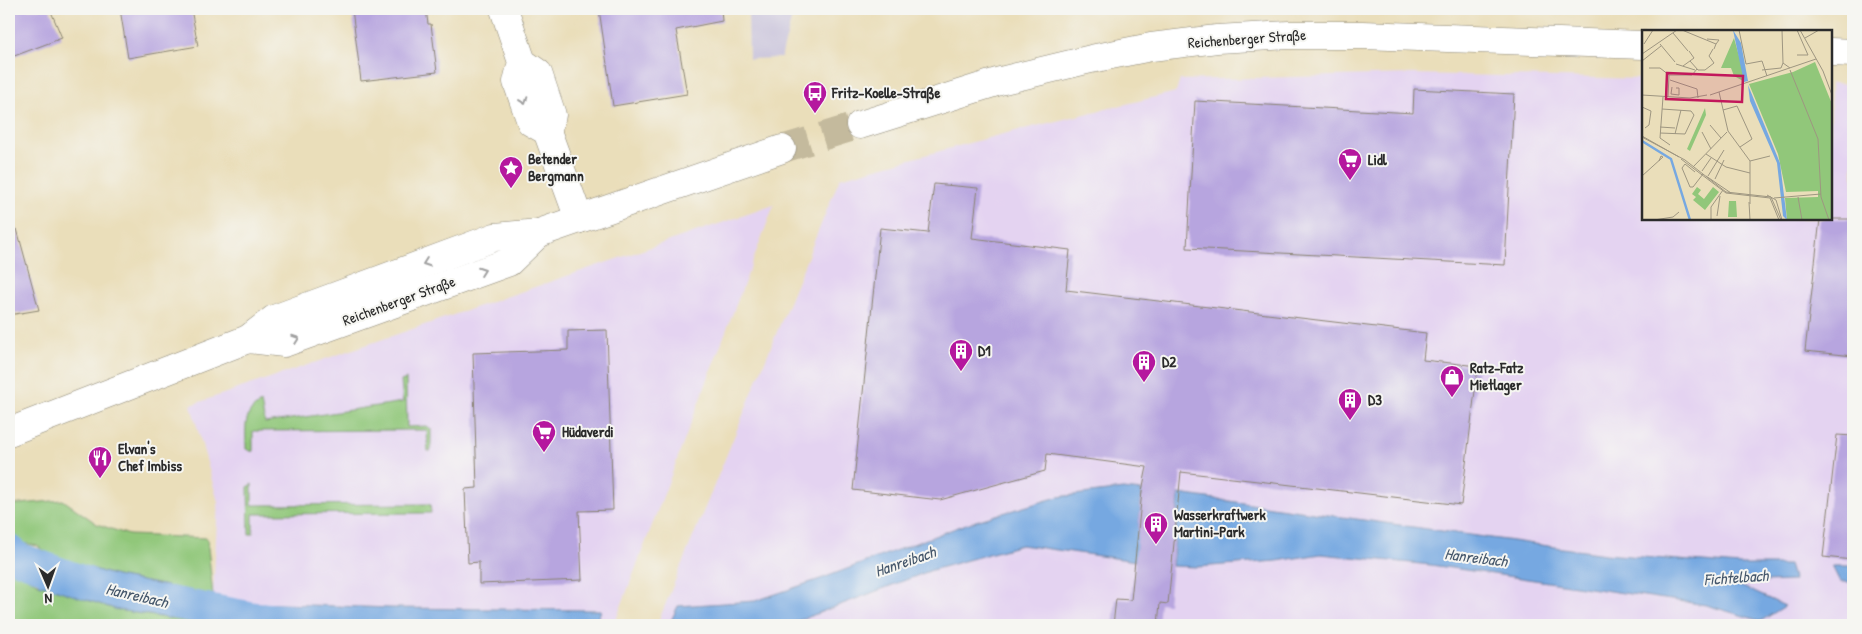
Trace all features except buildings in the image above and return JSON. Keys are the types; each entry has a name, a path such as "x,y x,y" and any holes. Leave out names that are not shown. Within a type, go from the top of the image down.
{"street":[{"path":"504,9 522,62 538,73 552,114 547,131 579,219"},
{"name":"Reichenberger Straße","path":"860,125 1000,81 1091,59 1150,47 1217,39 1289,35 1362,35 1642,45"},
{"path":"1832,52 1853,53"},
{"name":"Reichenberger Straße","path":"9,432 248,339 284,343 509,262 540,233 782,149"}],"shaded area":[{"path":"748,9 794,9 781,58 749,59"},
{"path":"1412,74 1642,79 1642,220 1832,220 1832,83 1853,84 1853,625 657,625 840,178 999,135 1176,92 1180,80"},
{"path":"774,205 614,625 213,625 218,502 191,405"}],"green space":[{"path":"406,379 407,427 427,426 431,429 431,451 428,451 427,430 253,431 253,452 246,449 246,422 251,411 261,403 265,423 403,402 401,381"},
{"path":"252,484 252,505 430,504 431,513 253,514 253,534 249,534 248,487"},
{"path":"63,500 97,524 129,535 207,538 213,595 116,576 50,555 37,546 23,543 9,532 9,504"},
{"path":"9,568 39,584 118,610 208,625 9,625"}],"water":[{"path":"1123,489 1142,491 1136,561 1021,545 932,570 787,625 669,625 678,606 755,601 823,578 969,523 1058,497"},
{"name":"Fichtelbach","path":"1179,494 1605,554 1740,565 1789,565 1794,581 1734,583 1785,606 1761,621 1706,605 1431,565 1321,554 1277,561 1197,567 1172,566"},
{"path":"9,532 23,543 13,571 9,568"},
{"path":"50,555 116,576 213,595 213,625 118,610 39,584"},
{"path":"1832,566 1853,566 1853,582 1840,582"},
{"path":"254,603 391,608 601,610 596,625 254,625"}],"waterway":[{"name":"Hanreibach","path":"9,550 18,558 87,583"},
{"name":"Hanreibach","path":"169,602 254,618 360,625"}],"tunnel":[{"path":"782,149 860,125"}],"place":[{"name":"Fritz-Koelle-Straße","path":"815,114"},
{"name":"Lidl","path":"1350,181"},
{"name":"Betender Bergmann","path":"511,189"},
{"name":"D1","path":"961,372"},
{"name":"D2","path":"1144,383"},
{"name":"Ratz-Fatz Mietlager","path":"1452,398"},
{"name":"D3","path":"1350,421"},
{"name":"Hüdaverdi","path":"544,453"},
{"name":"Elvan's Chef Imbiss","path":"100,479"},
{"name":"Wasserkraftwerk Martini-Park","path":"1156,545"}]}
